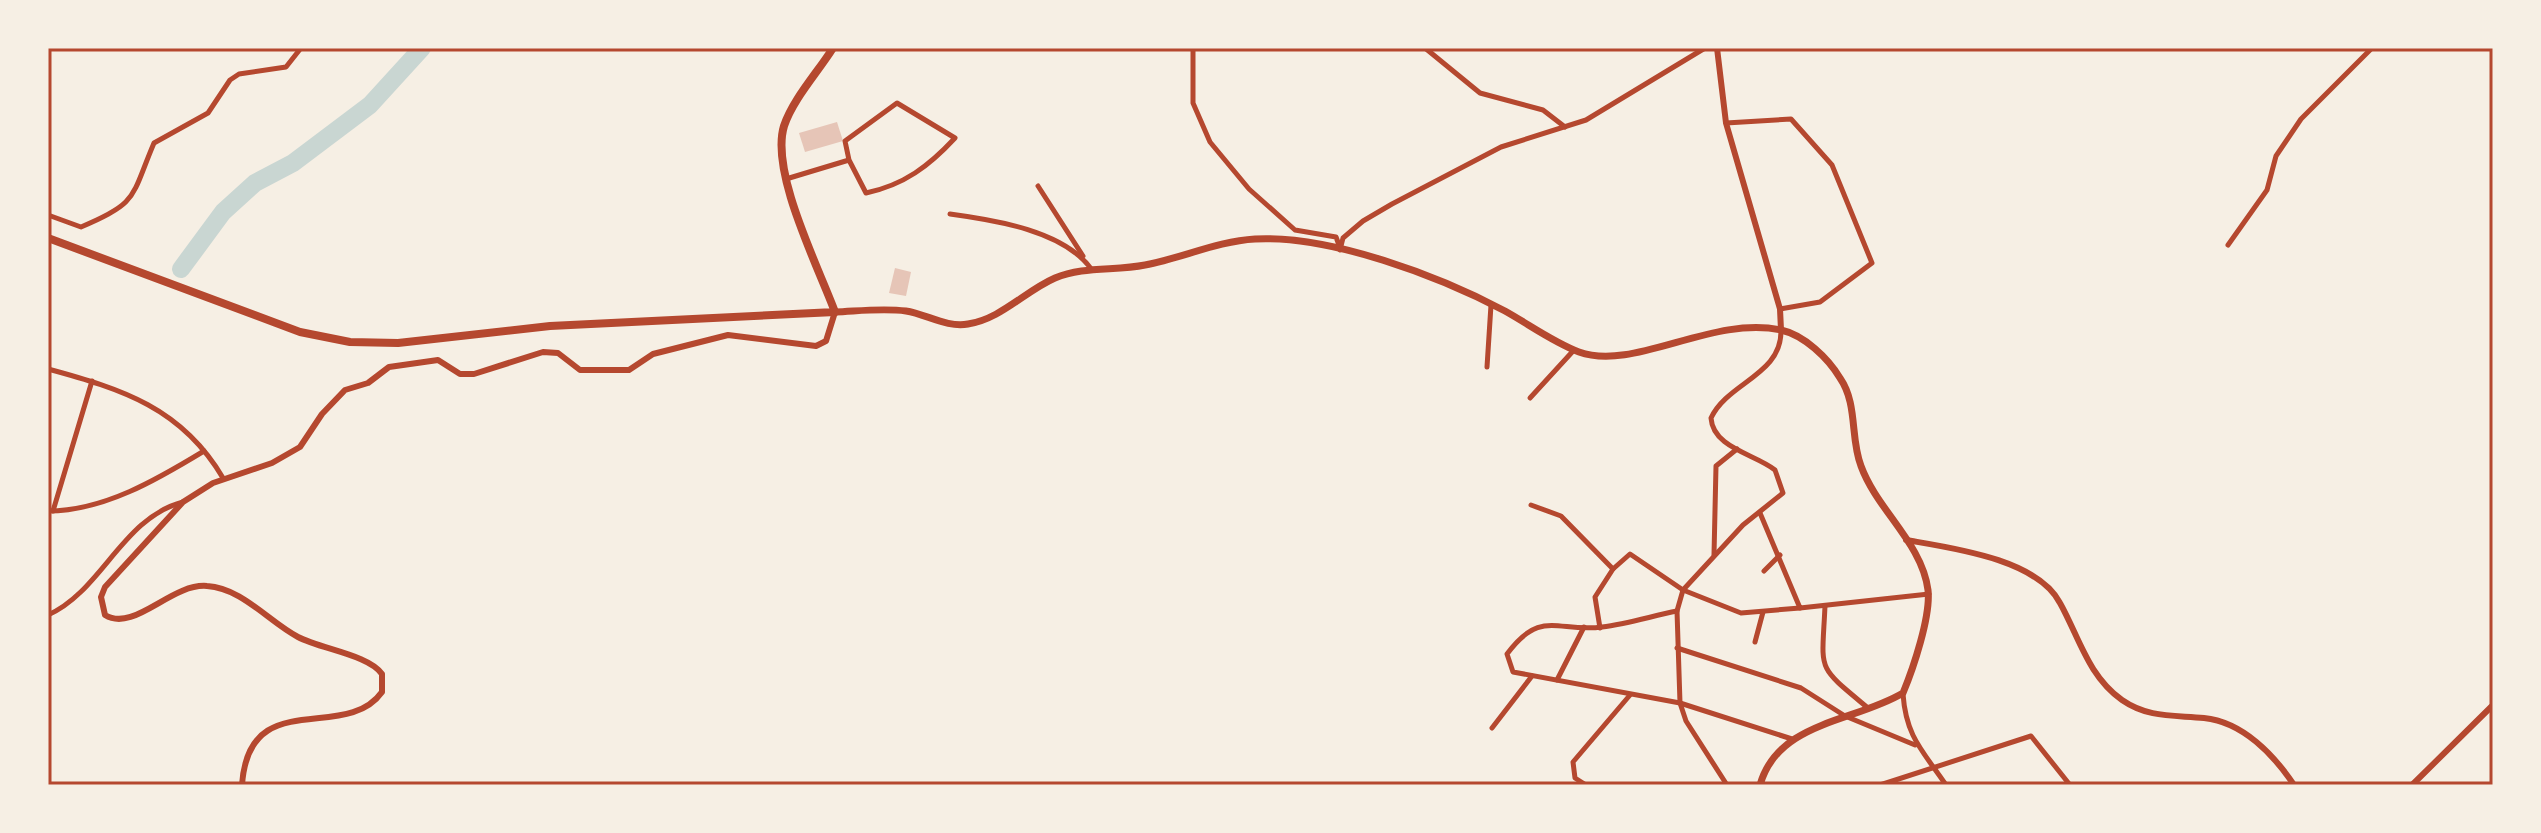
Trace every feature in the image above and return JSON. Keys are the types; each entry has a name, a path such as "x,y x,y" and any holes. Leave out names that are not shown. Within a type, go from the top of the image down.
{"main road":[{"path":"833,48 785,122 780,144 785,179 835,312"},
{"path":"48,238 324,339 374,344 550,326 835,312 906,311 956,325 969,324 993,316 1052,279 1077,270 1147,265 1234,241 1259,239 1340,250 1390,263 1491,305 1574,350 1597,356 1630,354 1692,335 1735,328 1781,330 1813,348 1832,365 1844,382 1861,467 1921,566 1929,594 1911,676 1903,693 1792,739 1773,757 1760,785"}],"street":[{"path":"48,215 81,227 116,212 139,188 154,143 208,113 230,80 239,74 286,67 301,48"},
{"path":"1193,48 1193,103 1210,142 1249,189 1295,230 1336,237 1340,250"},
{"path":"1425,48 1480,93 1543,110 1566,128"},
{"path":"1340,250 1343,238 1363,221 1392,204 1501,147 1566,128 1598,113 1705,48"},
{"path":"1717,48 1726,123 1780,309 1781,330 1778,350 1770,363 1724,398 1711,418 1714,432 1737,449 1765,462 1780,478 1783,489 1780,499 1743,525 1714,556 1683,590 1677,611 1680,703 1686,721 1727,785"},
{"path":"2228,245 2267,190 2276,156 2301,119 2372,48"},
{"path":"897,103 955,138 912,177 866,193 849,160 845,141 897,103"},
{"path":"1726,123 1791,119 1832,165 1872,263 1820,302 1780,309"},
{"path":"785,179 849,160"},
{"path":"1038,186 1092,270"},
{"path":"950,214 1040,233 1083,257"},
{"path":"1487,367 1491,305"},
{"path":"48,615 73,600 112,553 161,509 183,502 223,478 272,463 300,447 322,414 345,390 368,383 389,367 438,360 460,374 474,374 543,352 558,353 580,370 629,370 653,354 728,335 816,346 826,341 835,312"},
{"path":"1530,398 1574,350"},
{"path":"48,369 138,398 163,412 204,451 223,478"},
{"path":"92,381 50,511 95,504 143,485 204,451"},
{"path":"1714,556 1716,466 1737,449"},
{"path":"183,502 105,587 101,597 105,615 114,621 127,620 179,590 208,586 235,594 300,638 369,662 382,674 382,692 367,705 277,727 256,737 246,759 242,785"},
{"path":"1531,505 1561,516 1613,569"},
{"path":"1760,513 1800,608"},
{"path":"1906,540 2024,569 2043,582 2059,601 2076,641 2100,679 2120,699 2148,714 2208,718 2247,735 2276,757 2294,785"},
{"path":"1600,628 1595,597 1613,569 1630,554 1683,590 1741,613 1929,594"},
{"path":"1764,571 1780,555"},
{"path":"1825,606 1822,664 1827,674 1868,708"},
{"path":"1677,611 1600,628 1545,623 1517,640 1507,654 1513,672 1680,703 1792,739"},
{"path":"1755,642 1763,612"},
{"path":"1557,680 1584,627"},
{"path":"1677,648 1801,688 1845,716 1895,740 1915,745"},
{"path":"1492,728 1532,676"},
{"path":"1903,693 1906,723 1915,745 1946,785"},
{"path":"1586,785 1575,778 1573,762 1631,694"},
{"path":"2412,785 2493,705"},
{"path":"1880,785 2031,736 2070,785"}],"building":[{"path":"837,122 843,141 805,152 799,133"},
{"path":"895,268 911,272 906,296 889,293"}],"waterway":[{"path":"181,269 223,212 255,183 293,163 370,105 422,48"}]}
